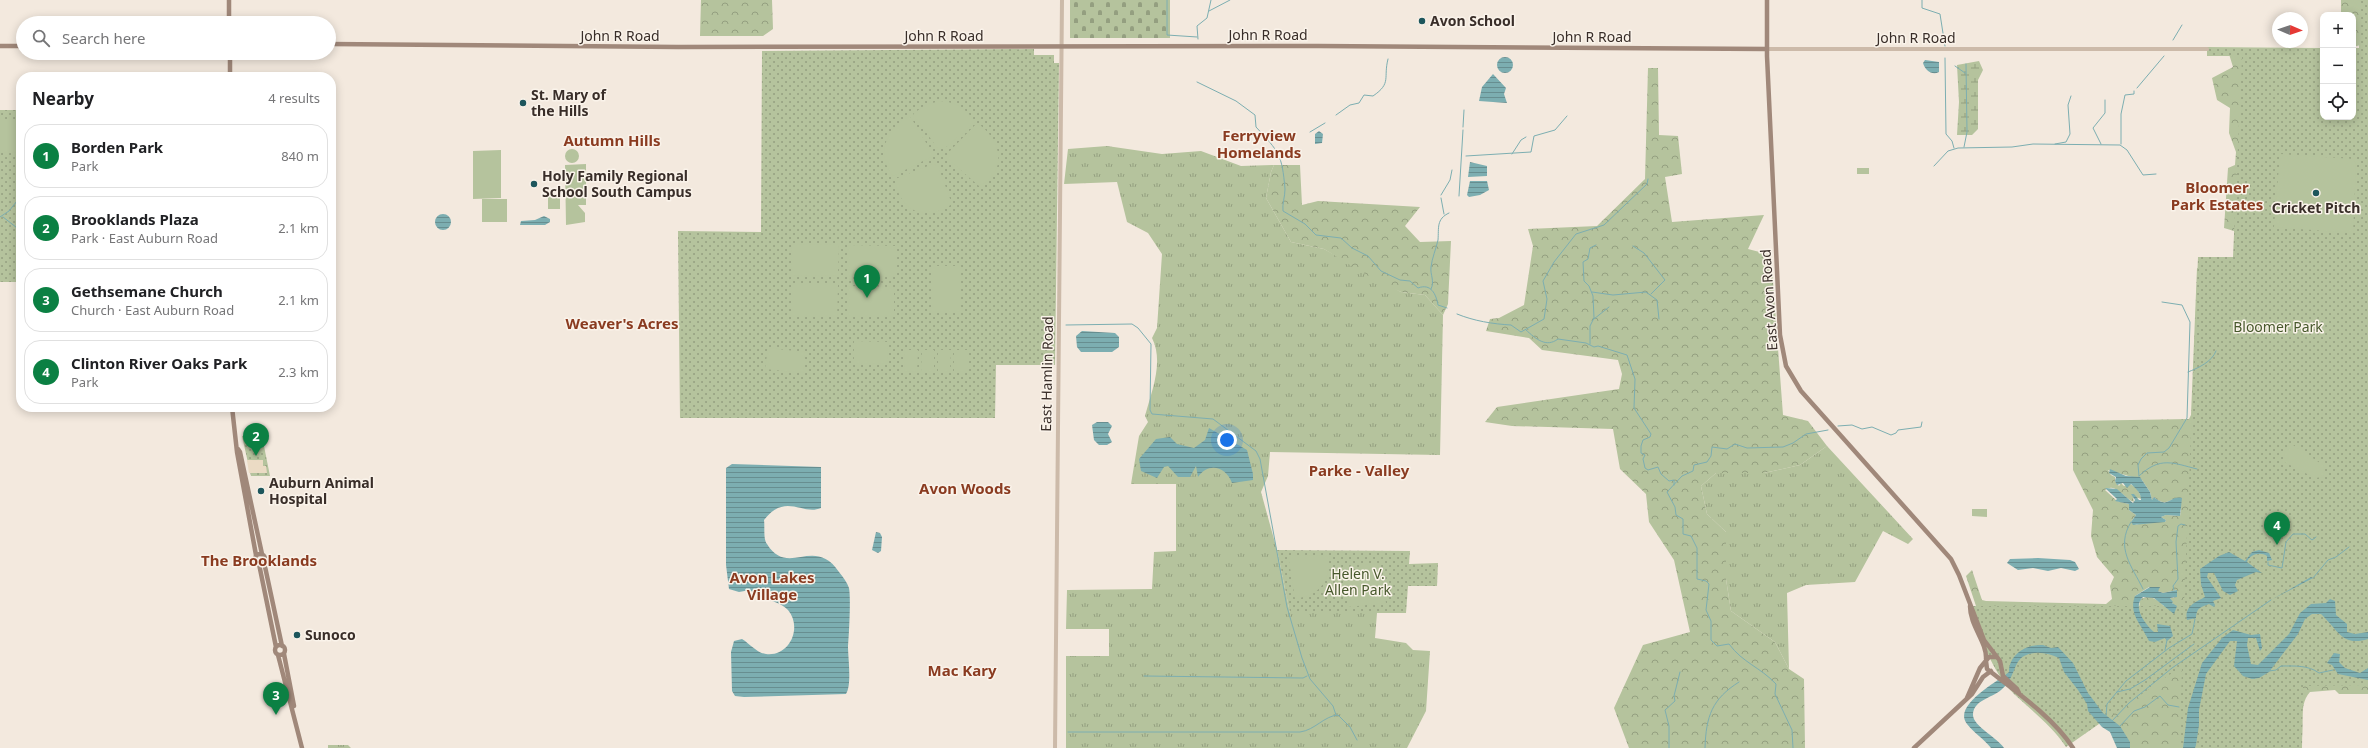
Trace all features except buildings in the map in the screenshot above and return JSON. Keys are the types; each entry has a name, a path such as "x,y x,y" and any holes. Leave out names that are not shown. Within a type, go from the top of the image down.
{"main road":[{"path":"229,0 229,16"},
{"name":"East Avon Road","path":"1767,0 1767,49 1780,335 1786,366 1801,391 1951,560 1959,574 1984,640 1997,657"},
{"name":"John R Road","path":"336,44 1061,47 1244,45 1767,49"},
{"path":"0,46 16,46"},
{"path":"230,60 230,72"},
{"path":"233,412 256,555 255,560 261,563 282,646 285,649 284,654 298,731"},
{"path":"238,449 240,452 262,554 265,557 261,563 276,647 275,651 278,655 302,748"},
{"path":"256,555 262,554"},
{"name":"East Avon Road","path":"1970,606 1974,625 1986,650 1986,660"},
{"path":"276,647 282,646"},
{"path":"278,655 284,654"},
{"path":"1967,698 1978,672 1986,660 1991,656 1997,657 2000,666 2000,676"},
{"path":"1986,660 1986,667 2000,676 2019,693 2062,734 2073,748"},
{"path":"1914,748 1967,698 1984,676 1997,670 2000,666"}],"street":[{"name":"East Hamlin Road","path":"1055,748 1062,0"},
{"name":"John R Road","path":"1767,49 2207,49"}],"green space":[{"path":"701,0 772,0 773,29 763,36 700,36"},
{"path":"1070,0 1170,0 1170,38 1070,38"},
{"path":"2341,0 2368,0 2368,43 2356,46 2356,12 2341,12"},
{"name":"Bloomer Park","path":"2359,0 2368,0 2368,685 2303,686 2302,748 2179,748 2182,666 2066,747 2048,725 2014,694 1999,675 1983,641 1973,606 2184,606 2198,257 2233,257 2242,56 2207,56 2207,47 2320,48 2320,120 2356,120 2356,48 2359,48"},
{"path":"1034,49 1034,55 1054,55 1054,63 1059,63 1055,365 996,365 995,418 680,418 678,231 761,232 762,51"},
{"name":"Bloomer Park","path":"2229,54 2320,56 2320,120 2356,120 2356,107 2368,65 2368,694 2339,694 2335,690 2310,692 2304,704 2302,741 2300,748 2129,748 2129,745 1984,630 1966,576 1972,570 1982,600 1986,601 2106,604 2112,599 2110,586 2114,577 2097,557 2091,536 2093,510 2073,470 2073,421 2189,419 2191,415 2197,268 2234,266 2234,231 2224,228 2228,168 2235,165 2236,152 2229,133 2230,108 2217,100 2212,78 2233,67","holes":["2108,470 2142,480 2150,492 2152,500 2154,497 2163,502 2173,499 2181,510 2180,516 2166,515 2161,517 2166,520 2165,522 2145,522 2136,525 2131,522 2136,515 2129,510 2129,504 2117,501 2105,490 2109,488 2116,489 2134,502 2133,497 2142,499 2137,488 2130,484 2124,486 2121,483 2119,486 2115,481 2115,477 2111,475","2149,587 2158,587 2158,591 2163,593 2177,590 2174,598 2170,598 2173,604 2166,609 2158,601 2148,597 2140,600 2139,608 2135,596"]},
{"path":"1979,61 1983,70 1978,80 1978,129 1972,135 1957,135 1959,102 1957,65"},
{"path":"1648,68 1658,68 1659,135 1678,136 1682,174 1665,177 1672,222 1764,215 1748,249 1771,255 1783,415 1808,421 1827,446 1800,465 1764,473 1716,473 1701,486 1707,514 1726,532 1726,579 1731,611 1775,642 1789,669 1804,679 1805,748 1629,748 1614,708 1643,645 1690,632 1674,560 1649,522 1646,494 1620,469 1613,429 1512,426 1485,422 1497,407 1619,389 1622,374 1618,360 1542,350 1529,338 1486,331 1490,319 1499,318 1524,305 1533,246 1528,229 1597,226 1645,179"},
{"path":"940,101 956,104 964,109 975,122 944,149 938,149 913,114 925,105"},
{"path":"0,110 16,110 16,282 0,282"},
{"path":"910,116 931,151 931,157 893,176 885,159 884,150 886,142 895,127"},
{"path":"0,121 16,121 16,152 0,153"},
{"path":"977,123 992,137 998,155 998,164 995,172 989,180 979,186 948,159 947,154"},
{"path":"1107,146 1162,154 1201,151 1241,166 1274,165 1271,172 1266,198 1291,242 1324,249 1401,292 1425,295 1443,315 1440,455 1270,452 1268,476 1261,492 1277,550 1290,613 1377,613 1375,638 1406,643 1413,650 1430,651 1426,711 1407,748 1066,748 1066,656 1109,656 1109,629 1066,629 1067,590 1152,589 1154,552 1176,551 1176,484 1131,484 1139,436 1148,422 1145,416 1156,376 1157,357 1152,338 1157,328 1162,254 1148,233 1127,222 1117,182 1064,184 1068,149"},
{"path":"572,149 577,151 579,156 577,161 572,163 567,161 565,156 567,151"},
{"path":"501,150 501,198 473,199 473,151"},
{"path":"2280,154 2354,159 2356,164 2353,233 2274,227"},
{"path":"586,164 586,205 578,205 585,213 585,222 566,225 565,165"},
{"path":"933,164 938,166 952,204 942,210 932,213 915,211 902,199 897,190 895,179"},
{"path":"1274,165 1300,165 1302,205 1318,201 1420,207 1405,226 1420,242 1451,241 1448,304 1443,315 1425,295 1401,292 1378,282 1324,249 1291,242 1266,198 1271,172"},
{"path":"1857,168 1869,168 1869,174 1857,174"},
{"path":"548,195 560,195 560,209 548,209"},
{"path":"482,199 507,199 507,222 482,222"},
{"path":"792,244 839,245 838,276 791,275"},
{"path":"848,245 895,246 895,277 848,276"},
{"path":"931,266 960,266 960,313 931,313"},
{"path":"792,285 838,285 837,317 792,317"},
{"path":"848,286 894,287 894,317 848,317"},
{"path":"854,341 888,342 887,364 854,363"},
{"path":"768,348 805,352 803,373 765,369"},
{"path":"905,350 918,350 917,372 904,371"},
{"path":"922,350 934,350 934,372 921,372"},
{"path":"938,350 951,350 950,372 938,372"},
{"path":"954,350 967,350 967,372 954,372"},
{"path":"242,436 262,436 270,476 251,476"},
{"path":"2290,443 2323,465 2325,470 2323,477 2315,478 2284,462 2285,450"},
{"path":"1827,446 1913,539 1908,544 1883,531 1855,582 1806,585 1787,593 1789,669 1775,642 1731,611 1726,579 1726,532 1707,514 1701,486 1716,473 1764,473 1800,465"},
{"path":"1972,509 1987,509 1987,517 1972,516"},
{"name":"Helen V. Allen Park","path":"1277,550 1410,551 1409,564 1438,563 1437,586 1408,586 1406,613 1290,613"},
{"path":"1288,555 1329,556 1326,580 1311,594 1295,599"},
{"path":"1380,563 1386,603 1348,607 1345,591 1350,574 1365,565"},
{"path":"328,745 348,745 351,748 328,748"}],"shaded area":[{"path":"247,460 263,460 263,466 266,466 267,473 249,473"}],"water":[{"path":"1505,57 1511,59 1513,65 1511,71 1505,73 1499,71 1497,65 1499,59"},
{"path":"1925,60 1939,62 1939,72 1931,73 1927,70 1923,63"},
{"path":"1493,74 1506,88 1504,94 1507,103 1479,101 1482,87"},
{"path":"1319,131 1323,134 1322,143 1315,144 1315,134"},
{"path":"1470,162 1487,166 1487,176 1468,177"},
{"path":"1470,181 1487,181 1489,190 1480,195 1469,197 1467,195"},
{"path":"440,214 446,214 451,219 449,228 446,230 440,230 435,225 435,219"},
{"path":"544,216 550,219 550,222 545,225 520,225 521,221 535,220"},
{"path":"1082,331 1115,333 1119,337 1119,347 1112,352 1081,352 1077,347 1076,336"},
{"path":"1097,422 1108,422 1112,426 1108,434 1112,442 1107,445 1099,445 1094,440 1092,425"},
{"path":"1209,428 1247,450 1253,480 1232,483 1226,473 1216,468 1207,469 1198,477 1196,466 1190,477 1178,477 1168,466 1164,467 1157,478 1141,471 1139,459 1156,439 1170,437 1177,444 1194,448 1205,440"},
{"path":"732,464 821,467 821,508 814,510 794,506 780,507 764,520 765,536 767,544 775,553 784,558 811,556 820,557 830,562 847,584 849,588 850,600 848,646 849,684 846,694 744,697 735,696 732,691 731,652 734,641 742,639 760,652 774,654 787,646 794,633 794,625 788,610 780,604 759,596 750,590 739,592 729,589 726,565 726,468"},
{"path":"2110,469 2126,476 2140,477 2150,492 2152,500 2154,497 2159,501 2166,502 2174,498 2182,498 2180,516 2166,515 2161,517 2166,520 2165,522 2133,525 2131,522 2136,515 2129,510 2129,504 2115,501 2117,499 2105,488 2117,489 2133,503 2135,500 2131,494 2134,494 2139,500 2141,500 2140,495 2131,484 2127,488 2123,483 2117,485 2115,481 2116,477 2109,473"},
{"path":"876,532 880,533 882,537 881,551 878,553 872,550"},
{"path":"2259,550 2269,553 2272,560 2267,561 2267,556 2261,554 2255,554 2250,557 2247,562 2262,573 2256,572 2237,580 2235,585 2238,591 2230,595 2223,591 2214,573 2208,573 2207,577 2221,598 2213,601 2215,605 2214,607 2209,604 2201,607 2197,612 2196,618 2187,620 2187,611 2189,608 2205,597 2201,584 2200,569 2219,556 2229,552 2245,561 2252,552"},
{"path":"2038,558 2070,560 2075,562 2079,569 2075,571 2061,568 2048,571 2033,568 2018,570 2007,563 2010,559"},
{"path":"2311,577 2313,578 2271,600"},
{"path":"2150,587 2160,587 2158,591 2163,593 2177,590 2177,597 2170,598 2173,602 2172,603 2177,606 2174,614 2154,598 2143,597 2139,606 2141,615 2147,625 2154,632 2158,632 2157,624 2170,626 2173,636 2167,641 2165,638 2155,642 2149,641 2133,608 2135,596"},
{"path":"2330,599 2335,601 2336,615 2347,624 2347,632 2355,634 2368,632 2368,639 2352,641 2346,639 2336,631 2321,614 2312,614 2305,619 2298,634 2269,672 2259,678 2252,679 2243,676 2234,666 2237,641 2230,641 2206,674 2199,710 2199,725 2195,748 2183,748 2188,708 2202,663 2222,638 2233,630 2251,635 2260,634 2262,648 2260,651 2256,638 2248,638 2247,645 2251,664 2258,665 2289,634 2300,613 2311,604 2326,603"},
{"path":"2043,645 2051,648 2058,647 2073,663 2088,693 2103,713 2120,726 2130,742 2130,748 2117,748 2110,732 2102,727 2088,711 2087,704 2064,672 2059,658 2042,653 2028,654 2020,659 2006,686 1979,703 1974,710 1973,715 1977,723 2004,748 1991,748 1967,724 1964,717 1966,709 1971,702 1987,687 2009,672 2012,660 2016,655 2025,648"},
{"path":"2334,653 2340,654 2339,662 2345,668 2360,673 2368,668 2368,680 2338,674 2332,665 2327,663"}],"waterway":[{"path":"1167,0 1167,35 1197,37"},
{"path":"1198,39 1197,26 1207,18 1211,0"},
{"path":"1209,11 1230,0"},
{"path":"1922,0 1922,8 1940,14 1945,46"},
{"path":"2173,40 2182,25"},
{"path":"2137,88 2164,56"},
{"path":"1945,58 1946,134 1952,141 1954,148"},
{"path":"1336,115 1350,105 1359,103 1364,95 1373,96 1383,87 1386,80 1388,59"},
{"path":"1964,147 1967,132 1966,64"},
{"path":"1955,66 1965,73"},
{"path":"1197,82 1236,101 1255,115 1256,127 1270,142 1281,161 1285,189 1283,211 1305,224 1316,235 1341,238 1352,248 1368,256 1381,271 1400,280 1410,281 1418,288 1430,288 1436,297 1438,305 1447,308"},
{"path":"2121,144 2121,114 2125,95 2134,94 2134,91"},
{"path":"2055,144 2066,142 2070,134 2068,105 2071,96"},
{"path":"2101,144 2093,128 2105,113 2105,100"},
{"path":"1463,127 1464,110"},
{"path":"1466,156 1531,152 1534,136 1555,130 1567,116"},
{"path":"1310,132 1325,123"},
{"path":"1459,196 1463,130"},
{"path":"1512,154 1521,140 1526,137"},
{"path":"1934,166 1948,151 1958,148 2012,147 2033,144 2120,145 2127,150 2143,175 2156,174"},
{"path":"1441,195 1450,180 1452,170"},
{"path":"1457,314 1484,322 1511,325 1521,332 1544,319 1547,299 1543,281 1554,262 1576,234 1604,225 1647,184 1648,179"},
{"path":"1441,198 1444,214"},
{"path":"0,217 9,211 16,202"},
{"path":"1431,289 1433,283 1431,267 1438,240 1439,224 1442,218 1449,213"},
{"path":"3,217 16,227"},
{"path":"1590,344 1590,326 1594,318 1593,296 1589,286 1584,281 1583,262 1588,259 1590,248 1596,245"},
{"path":"1633,246 1644,253 1665,280 1651,294"},
{"path":"1592,292 1613,295 1646,292 1657,300 1659,319"},
{"path":"2139,476 2138,465 2141,459 2147,453 2164,452 2169,448 2187,418 2190,322 2182,305 2162,302"},
{"path":"1594,319 1609,307"},
{"path":"1066,325 1132,324 1138,328 1151,344 1150,410 1152,414 1213,419 1256,451 1260,459 1287,607 1302,658 1310,679 1333,706 1336,715"},
{"path":"1526,330 1537,339 1549,343 1558,339 1586,343 1594,347 1598,346 1627,355 1635,379 1634,408 1651,434 1650,437 1643,440 1641,446 1641,453 1645,455 1643,459 1645,468 1648,470 1658,467 1661,474 1669,481 1674,480 1674,485"},
{"path":"2188,372 2208,361 2216,351"},
{"path":"1838,426 1852,425 1862,429 1872,427 1891,435 1896,433 1898,430 1921,427 1922,422"},
{"path":"1793,748 1792,730 1775,694 1776,684 1764,673 1740,656 1729,644 1717,646 1711,640 1711,621 1706,610 1709,584 1706,581 1697,579 1697,548 1691,536 1683,534 1683,519 1676,515 1675,507 1667,492 1682,476 1693,471 1694,465 1707,462 1711,456 1712,447 1727,449 1735,444 1747,448 1783,447 1793,443 1806,434 1828,430"},
{"path":"2139,476 2160,463 2174,463 2197,469"},
{"path":"2131,522 2126,531 2125,549 2130,565 2143,589"},
{"path":"2174,590 2173,586 2178,579 2176,542 2178,526 2181,524 2185,525"},
{"path":"2268,562 2268,565 2282,568 2286,542 2293,534 2305,534 2312,540 2316,537"},
{"path":"2313,578 2328,560 2336,557 2349,547"},
{"path":"2112,721 2129,703 2172,668 2271,600"},
{"path":"2106,716 2107,704 2126,681 2169,648 2192,634 2195,619"},
{"path":"2165,650 2167,640"},
{"path":"2117,692 2130,689 2145,680 2194,644"},
{"path":"2269,671 2276,670 2281,666 2306,667 2319,673 2333,670"},
{"path":"1669,748 1669,726 1665,710 1675,701 1674,696 1680,672"},
{"path":"1144,676 1303,678 1307,676"},
{"path":"1705,748 1707,727 1712,709 1722,695 1739,682"},
{"path":"2120,726 2134,711 2145,707 2160,696 2168,705 2179,707"},
{"path":"1068,732 1300,732 1310,729 1328,718 1338,715 1350,727 1357,740"}],"place":[{"name":"Avon School","path":"1422,21"},
{"name":"St. Mary of the Hills","path":"523,103"},
{"name":"Holy Family Regional School South Campus","path":"534,184"},
{"name":"Cricket Pitch","path":"2316,193"},
{"name":"Borden Park","path":"867,298"},
{"name":"Brooklands Plaza","path":"256,456"},
{"name":"Auburn Animal Hospital","path":"261,491"},
{"name":"Clinton River Oaks Park","path":"2277,545"},
{"name":"Sunoco","path":"297,635"},
{"name":"Gethsemane Church","path":"276,715"}],"district":[{"name":"Autumn Hills","path":"612,141"},
{"name":"Ferryview Homelands","path":"1259,144"},
{"name":"Bloomer Park Estates","path":"2217,196"},
{"name":"Weaver's Acres","path":"622,324"},
{"name":"Parke - Valley","path":"1359,471"},
{"name":"Avon Woods","path":"965,489"},
{"name":"The Brooklands","path":"259,561"},
{"name":"Avon Lakes Village","path":"772,586"},
{"name":"Mac Kary","path":"962,671"}]}
